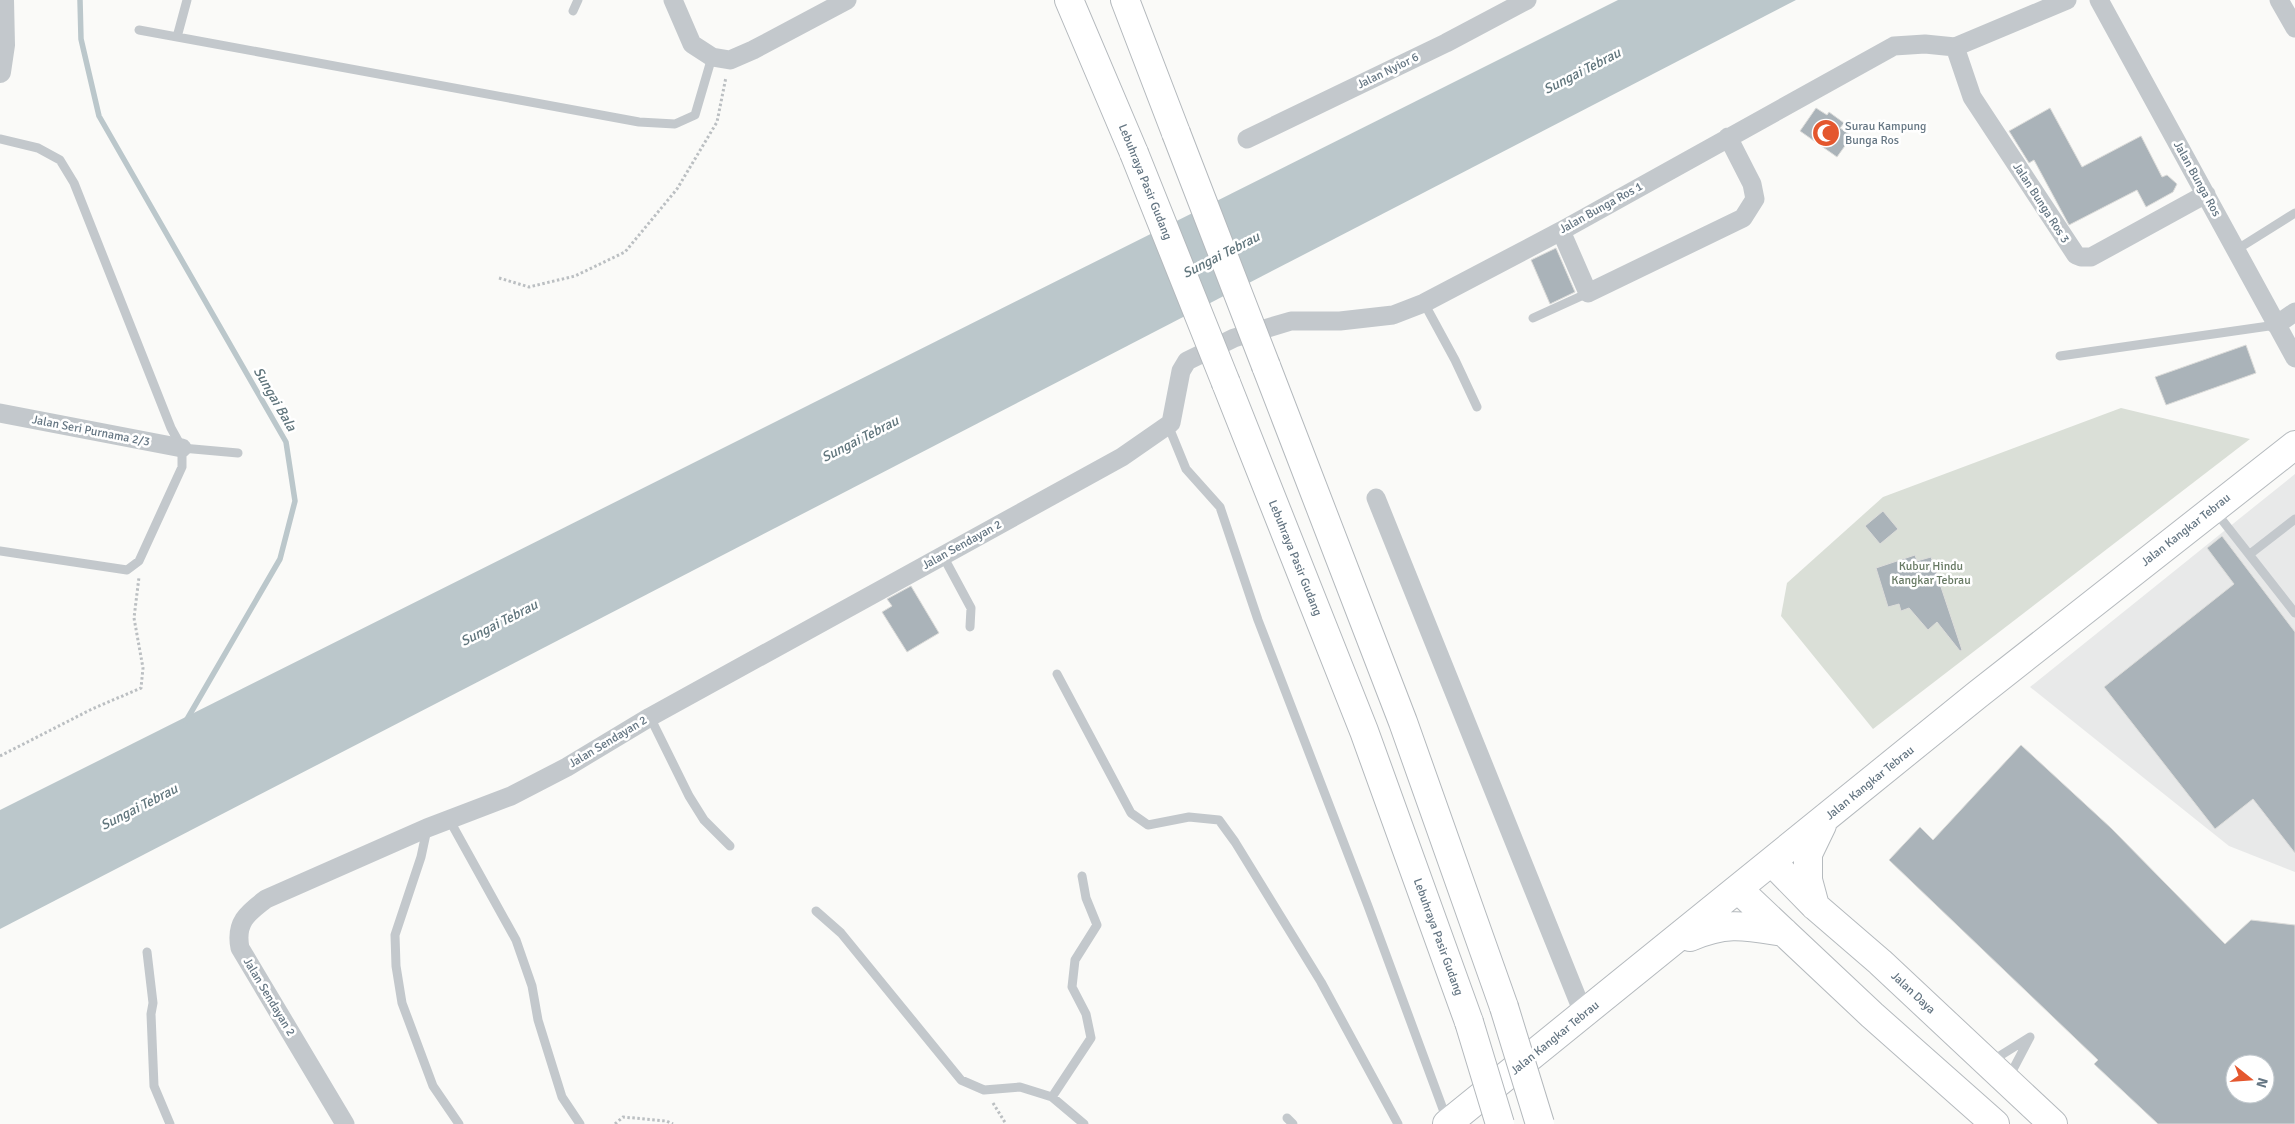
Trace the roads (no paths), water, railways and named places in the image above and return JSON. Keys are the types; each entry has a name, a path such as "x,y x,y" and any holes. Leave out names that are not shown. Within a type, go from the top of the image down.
{"main road":[{"name":"Lebuhraya Pasir Gudang","path":"1069,0 1134,154 1364,731 1469,1022 1500,1124"},
{"path":"1125,0 1403,722 1504,1007 1540,1124"},
{"name":"Jalan Kangkar Tebrau","path":"1448,1124 1977,695 2295,444"},
{"path":"1815,906 1808,880 1808,854 1825,819"},
{"name":"Jalan Daya","path":"1772,862 1815,906 1880,962 2053,1124"},
{"path":"1738,890 1872,1015 1995,1124"},
{"path":"1670,945 1709,929 1725,925 1740,925 1784,932"},
{"path":"2003,1124 1977,1096 1975,1085 1978,1080 1986,1080 2046,1124"}],"street":[{"path":"0,72 4,45 2,0"},
{"path":"674,0 692,44 721,59 754,50 847,0"},
{"name":"Jalan Bunga Ros 1","path":"1168,425 1172,419 1181,371 1188,361 1234,338 1291,321 1340,321 1393,315 1424,303 1561,230 1894,46 1925,44 1955,47 2067,0"},
{"name":"Jalan Bunga Ros","path":"2099,0 2295,358"},
{"path":"2279,0 2295,28"},
{"name":"Jalan Nyior 6","path":"1247,139 1446,43 1519,2"},
{"name":"Jalan Bunga Ros 3","path":"1955,47 1972,97 2076,255 2086,258 2091,257 2206,194"},
{"path":"1561,230 1588,293 1743,218 1755,200 1754,192 1746,169 1728,137"},
{"path":"2276,325 2295,312"},
{"name":"Jalan Seri Purnama 2/3","path":"0,413 182,448"},
{"name":"Jalan Sendayan 2","path":"345,1124 240,948 237,935 242,922 252,910 266,899 427,828 450,821 511,796 567,767 650,717 1122,457 1168,425"},
{"path":"1376,498 1584,1015"}],"lane":[{"path":"177,37 187,0"},
{"path":"572,11 578,0"},
{"path":"139,30 639,122 675,124 695,115 721,59"},
{"path":"0,139 38,148 60,160 74,183 171,428 182,448 182,466 138,561 127,570 0,551"},
{"path":"2236,250 2295,213"},
{"path":"1533,318 1588,293"},
{"path":"1424,303 1455,360 1477,407"},
{"path":"2060,356 2276,325"},
{"path":"1168,425 1186,469 1220,507 1258,620 1368,906 1448,1124"},
{"path":"182,448 238,453"},
{"path":"2214,509 2295,613"},
{"path":"2250,554 2295,519"},
{"path":"943,556 971,608 970,627"},
{"path":"1057,674 1131,813 1148,825 1188,816 1219,820 1235,842 1321,982 1398,1124"},
{"path":"650,717 689,796 704,820 730,846"},
{"path":"450,821 516,940 532,986 538,1020 562,1097 580,1124"},
{"path":"427,828 420,857 395,935 396,966 402,1003 433,1086 459,1124"},
{"path":"1052,1097 1091,1038 1086,1014 1072,987 1075,960 1097,924 1086,898 1082,876"},
{"path":"816,911 842,933 960,1080 984,1090 1020,1087 1052,1097 1084,1124"},
{"path":"147,952 153,1003 151,1014 154,1086 170,1124"},
{"path":"1987,1063 2030,1037 2007,1082"}],"water":[{"name":"Sungai Tebrau","path":"1618,0 1796,0 0,929 0,810"}],"waterway":[{"name":"Sungai Bala","path":"80,0 81,39 99,116 286,442 295,501 280,559 186,721"}],"place":[{"name":"Surau Kampung Bunga Ros","path":"1826,133"}],"park label":[{"name":"Kubur Hindu Kangkar Tebrau","path":"1931,573"}]}
